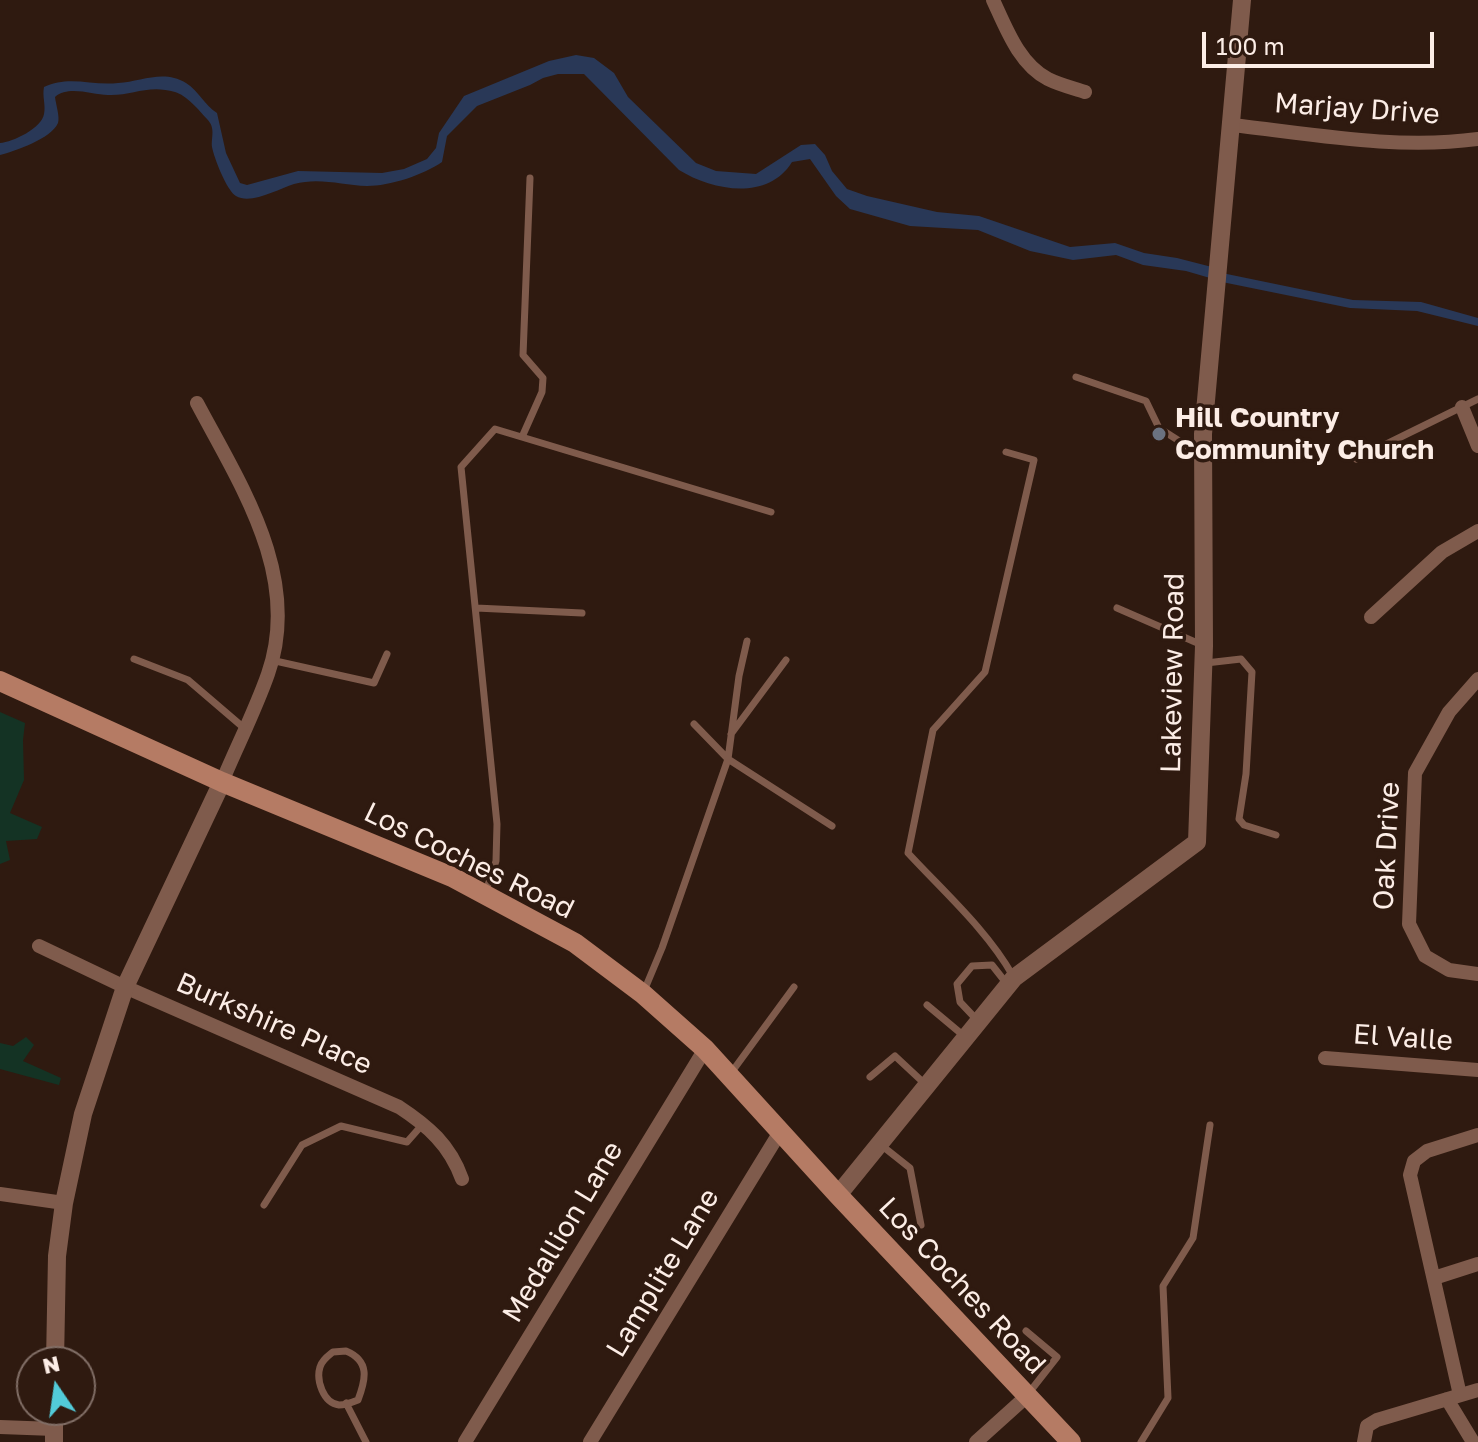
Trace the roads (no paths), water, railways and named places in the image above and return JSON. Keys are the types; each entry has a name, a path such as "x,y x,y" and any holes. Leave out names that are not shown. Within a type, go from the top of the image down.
{"main road":[{"name":"Los Coches Road","path":"0,681 222,782 485,893 575,943 643,994 705,1049 1071,1442"}],"street":[{"path":"993,0 1011,40 1024,59 1046,78 1085,92"},
{"name":"Lakeview Road","path":"838,1195 1011,981 1197,842 1204,654 1202,456 1242,0"},
{"name":"Marjay Drive","path":"1232,125 1380,142 1437,144 1478,139"},
{"path":"55,1346 56,1268 64,1203 83,1114 125,987 222,782 269,673 276,639 278,596 260,525 197,403"},
{"path":"1462,407 1478,446"},
{"path":"1371,617 1442,552 1478,531"},
{"name":"Oak Drive","path":"1478,679 1443,722 1415,773 1409,924 1425,956 1449,970 1478,974"},
{"name":"Burkshire Place","path":"39,946 399,1107 424,1124 449,1150 462,1179"},
{"name":"Medallion Lane","path":"465,1442 705,1049"},
{"name":"El Valle","path":"1325,1058 1478,1070"},
{"name":"Lamplite Lane","path":"590,1442 780,1132"},
{"path":"1473,1442 1454,1397 1434,1278 1410,1175 1414,1161 1427,1151 1478,1135"},
{"path":"0,1194 64,1203"},
{"path":"1434,1278 1478,1264"},
{"path":"1364,1442 1367,1426 1377,1420 1478,1390"},
{"path":"976,1442 1027,1396"},
{"path":"0,1427 54,1427"}],"lane":[{"path":"522,437 542,392 543,378 523,355 530,178"},
{"path":"1076,377 1146,401 1159,428 1202,456"},
{"path":"1356,459 1478,399"},
{"path":"485,893 496,861 497,824 461,467 495,429 771,512"},
{"path":"1006,452 1034,460 985,672 933,730 908,853 1003,958 1011,981"},
{"path":"476,608 582,613"},
{"path":"1117,608 1204,654 1241,659 1252,672 1246,774 1239,819 1244,825 1276,835"},
{"path":"643,994 728,759 747,641"},
{"path":"271,660 374,683 387,654"},
{"path":"134,659 188,680 244,728"},
{"path":"730,736 786,660"},
{"path":"694,724 728,759 832,826"},
{"path":"978,1022 960,1002 957,984 972,966 992,965 1011,981"},
{"path":"730,1075 794,987"},
{"path":"927,1005 966,1037"},
{"path":"870,1077 895,1056 926,1086"},
{"path":"264,1205 302,1145 341,1126 407,1142 424,1124"},
{"path":"1141,1442 1168,1398 1163,1286 1193,1238 1210,1125"},
{"path":"879,1144 910,1168 921,1225"},
{"path":"1026,1331 1057,1357 1027,1396"},
{"path":"346,1351 358,1356 362,1362 364,1379 358,1400 346,1403 337,1405 328,1400 319,1380 321,1363 333,1352 346,1351"},
{"path":"346,1403 366,1442"}],"water":[{"path":"576,55 594,58 614,73 628,97 696,163 716,171 756,174 801,145 815,144 847,189 867,196 937,212 979,216 1070,247 1115,243 1144,253 1212,267 1210,278 1143,265 1116,255 1073,260 1030,251 978,230 910,226 850,209 836,196 810,159 792,162 769,183 755,187 723,187 708,183 679,170 584,74 558,74 543,78 477,106 447,136 442,162 406,179 376,186 312,181 249,199 236,196 215,159 210,122 184,96 165,90 117,95 74,91 61,93 55,97 58,123 54,129 32,144 0,155 0,143 26,133 42,119 44,87 72,81 108,84 169,77 191,86 217,113 226,153 240,183 247,185 298,171 382,173 404,169 427,159 436,148 439,133 464,96 549,61"},
{"path":"1222,273 1353,300 1421,302 1478,318 1478,326 1417,311 1350,308 1222,282"}],"place":[{"name":"Hill Country Community Church","path":"1159,434"}]}
